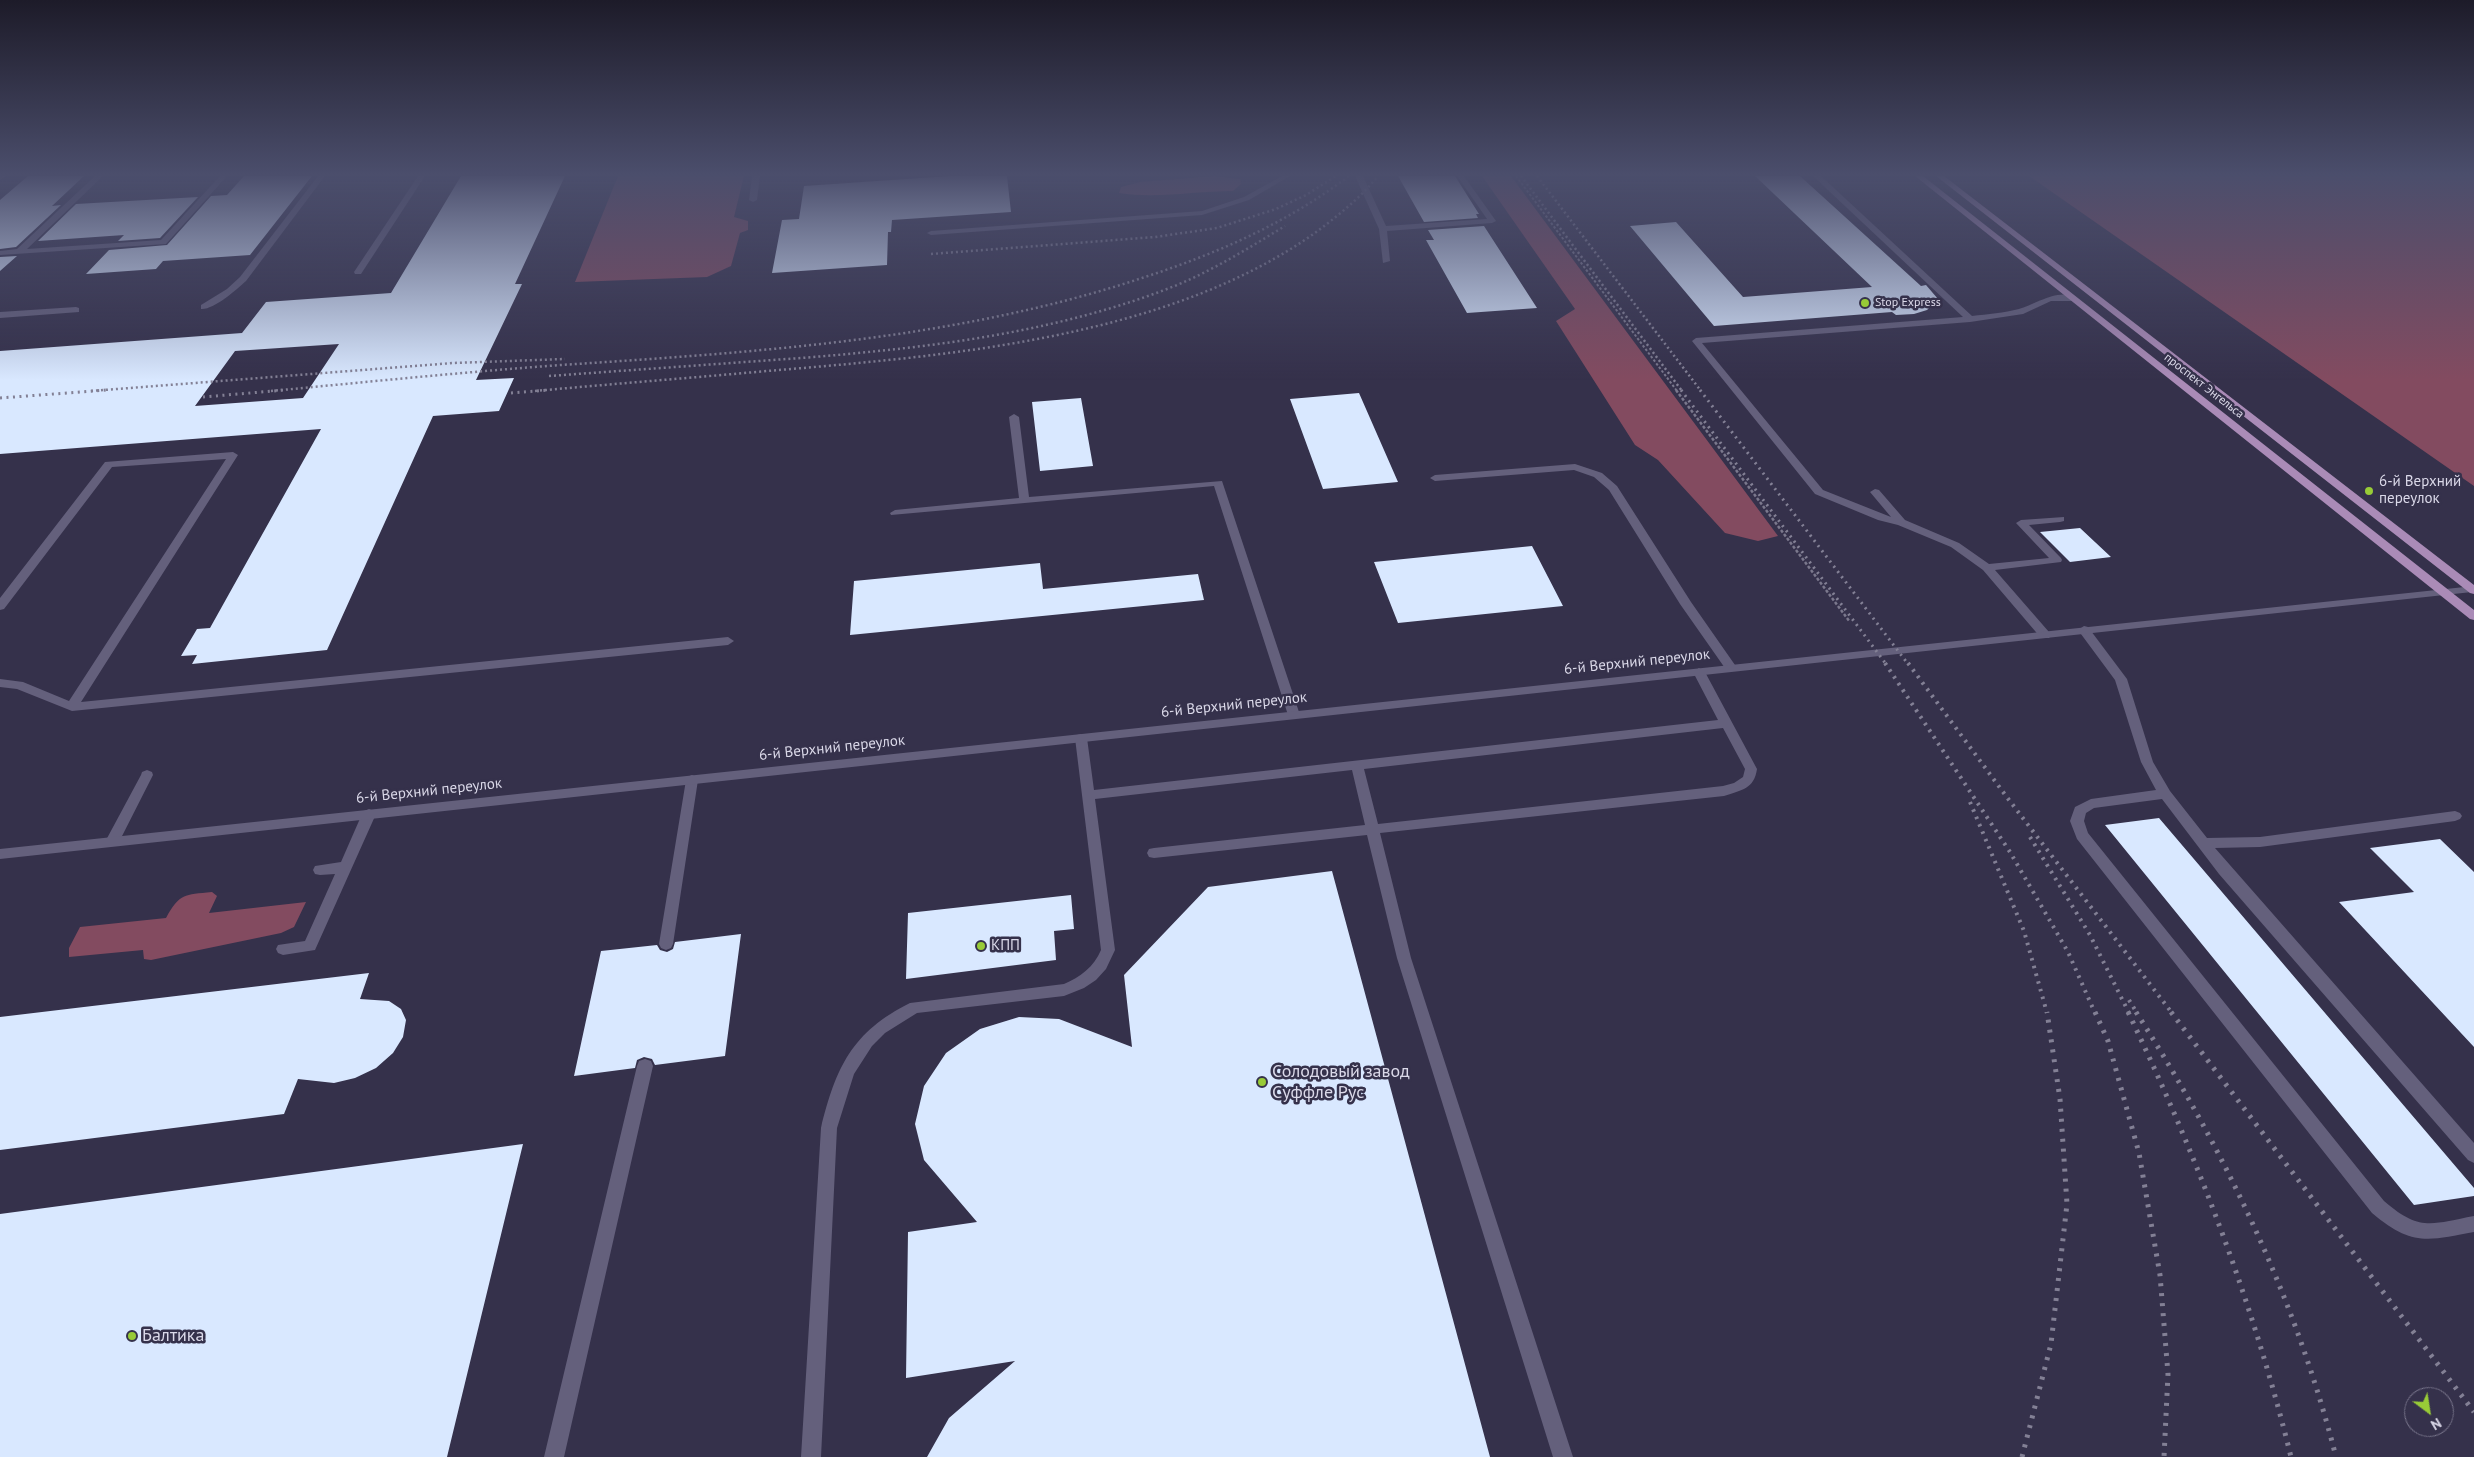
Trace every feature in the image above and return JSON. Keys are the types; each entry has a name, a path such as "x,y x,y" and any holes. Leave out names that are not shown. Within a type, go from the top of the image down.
{"main road":[{"name":"проспект Энгельса","path":"2003,244 2474,616"},
{"name":"проспект Энгельса","path":"2027,244 2473,590"}],"street":[{"path":"19,252 28,244"},
{"path":"0,253 134,244"},
{"path":"204,307 230,291 243,279 270,244"},
{"path":"358,272 377,244"},
{"path":"1384,244 1386,261"},
{"path":"1889,244 1970,319"},
{"path":"2045,635 1987,568 1955,545 1901,522 1882,518 1819,492 1696,340 2006,315 2023,311 2049,299 2071,298"},
{"path":"0,315 76,310"},
{"path":"1014,417 1024,501"},
{"path":"0,606 109,464 233,455 72,707"},
{"path":"1435,478 1575,466 1598,475 1613,488 1686,604 1731,668"},
{"path":"895,513 1218,483 1294,715"},
{"path":"1875,492 1901,522"},
{"path":"1987,568 2057,560 2021,523 2060,519"},
{"name":"6-й Верхний переулок","path":"0,854 2084,630 2473,590"},
{"path":"2084,630 2121,679 2147,762 2165,794 2224,870 2474,1156"},
{"path":"0,683 19,685 72,707 728,640"},
{"path":"1154,853 1371,831 1724,791 1739,786 1749,779 1751,768 1699,672"},
{"path":"1090,795 1727,723"},
{"path":"811,1457 829,1128 838,1091 852,1060 873,1034 896,1015 915,1007 1064,990 1082,984 1104,962 1108,950 1090,795 1081,738"},
{"path":"1357,766 1371,831 1404,958 1563,1457"},
{"path":"112,842 146,776"},
{"path":"666,944 692,780"},
{"path":"2165,794 2091,804 2080,810 2077,822 2082,835 2378,1207 2407,1229 2423,1233 2474,1224"},
{"path":"283,950 310,946 370,814"},
{"path":"2203,843 2260,842 2454,816"},
{"path":"320,870 346,867"},
{"path":"554,1457 645,1066"}],"path":[{"path":"1567,244 1850,622"}],"shaded area":[{"path":"590,244 737,244 731,266 707,277 575,282"},
{"path":"1530,244 1561,244 1778,536 1758,541 1725,533 1658,460 1635,445 1556,321 1575,309"},
{"path":"2127,244 2474,244 2474,486"},
{"path":"212,892 217,896 209,913 306,902 294,927 281,933 151,960 144,959 143,950 69,957 69,948 80,927 166,918 175,904 184,897"}],"building":[{"path":"0,244 19,244 16,247 0,249"},
{"path":"259,244 250,255 163,261 156,269 86,274 109,250 167,245"},
{"path":"420,244 534,244 515,284 522,284 476,380 514,378 499,411 433,416 327,650 192,664 197,655 181,656 197,629 210,628 321,429 0,454 0,351 242,333 266,302 391,293","holes":["339,344 303,398 195,406 235,351"]},
{"path":"777,244 888,244 887,265 772,273"},
{"path":"1428,244 1496,244 1537,308 1467,313"},
{"path":"1645,244 1696,244 1743,297 1872,287 1827,244 1875,244 1921,286 1926,285 1938,299 1927,310 1914,314 1896,315 1892,312 1714,326"},
{"path":"17,256 0,271 0,257"},
{"path":"1359,393 1398,482 1323,489 1290,399"},
{"path":"1081,398 1093,466 1040,471 1032,402"},
{"path":"2080,528 2111,557 2070,562 2040,532"},
{"path":"1532,546 1563,606 1398,623 1374,562"},
{"path":"1040,563 1043,589 1198,574 1204,600 850,635 854,581"},
{"path":"2159,818 2474,1188 2474,1196 2414,1205 2105,825"},
{"path":"2440,839 2474,872 2474,1047 2339,902 2414,892 2370,848"},
{"name":"Солодовый завод Суффле Рус","path":"1332,871 1490,1457 927,1457 949,1418 1015,1361 906,1378 908,1232 977,1222 924,1160 915,1124 924,1086 946,1053 980,1029 1019,1017 1059,1019 1132,1047 1124,975 1208,887"},
{"name":"КПП","path":"1071,895 1074,929 1054,931 1056,960 906,979 908,913"},
{"path":"741,934 725,1056 655,1065 652,1059 644,1057 637,1060 635,1068 574,1076 601,951 657,945 660,950 667,952 673,949 675,942"},
{"path":"369,973 360,999 389,1001 401,1009 406,1020 403,1037 393,1053 376,1068 355,1078 334,1083 298,1079 284,1114 0,1150 0,1017"},
{"path":"523,1144 447,1457 0,1457 0,1214"}],"railway":[{"path":"931,254 1063,244"},
{"path":"271,391 488,371 709,355 856,340 929,329 1002,316 1074,298 1172,268 1232,244"},
{"path":"549,376 848,354 987,337 1078,317 1167,289 1213,268 1255,244"},
{"path":"535,391 908,358 981,349 1054,336 1126,319 1195,296 1260,267 1297,244"},
{"path":"1572,244 1682,391"},
{"path":"1589,244 1701,391"},
{"path":"91,391 453,363 565,359"},
{"path":"0,398 107,390"},
{"path":"203,397 285,390"},
{"path":"511,393 550,390"},
{"path":"1681,390 1886,664"},
{"path":"1700,390 1908,664"},
{"path":"1885,663 2010,852 2068,952 2095,1013"},
{"path":"1908,663 2006,796 2172,1013"},
{"path":"1970,802 2024,931 2047,1013"},
{"path":"2030,837 2090,935 2129,1013"},
{"path":"2129,1000 2137,1013"},
{"path":"2022,1457 2051,1344 2067,1204 2060,1099 2047,1012"},
{"path":"2095,1012 2108,1041 2139,1153 2160,1275 2168,1374 2164,1457"},
{"path":"2128,1012 2177,1120 2221,1230 2259,1342 2291,1457"},
{"path":"2136,1012 2199,1117 2254,1227 2300,1340 2320,1398 2336,1457"},
{"path":"2171,1012 2474,1412"}],"place":[{"name":"Stop Express","path":"1865,303"},
{"name":"6-й Верхний переулок","path":"2369,491"},
{"name":"КПП","path":"981,946"},
{"name":"Солодовый завод Суффле Рус","path":"1262,1082"},
{"name":"Балтика","path":"132,1336"}]}
